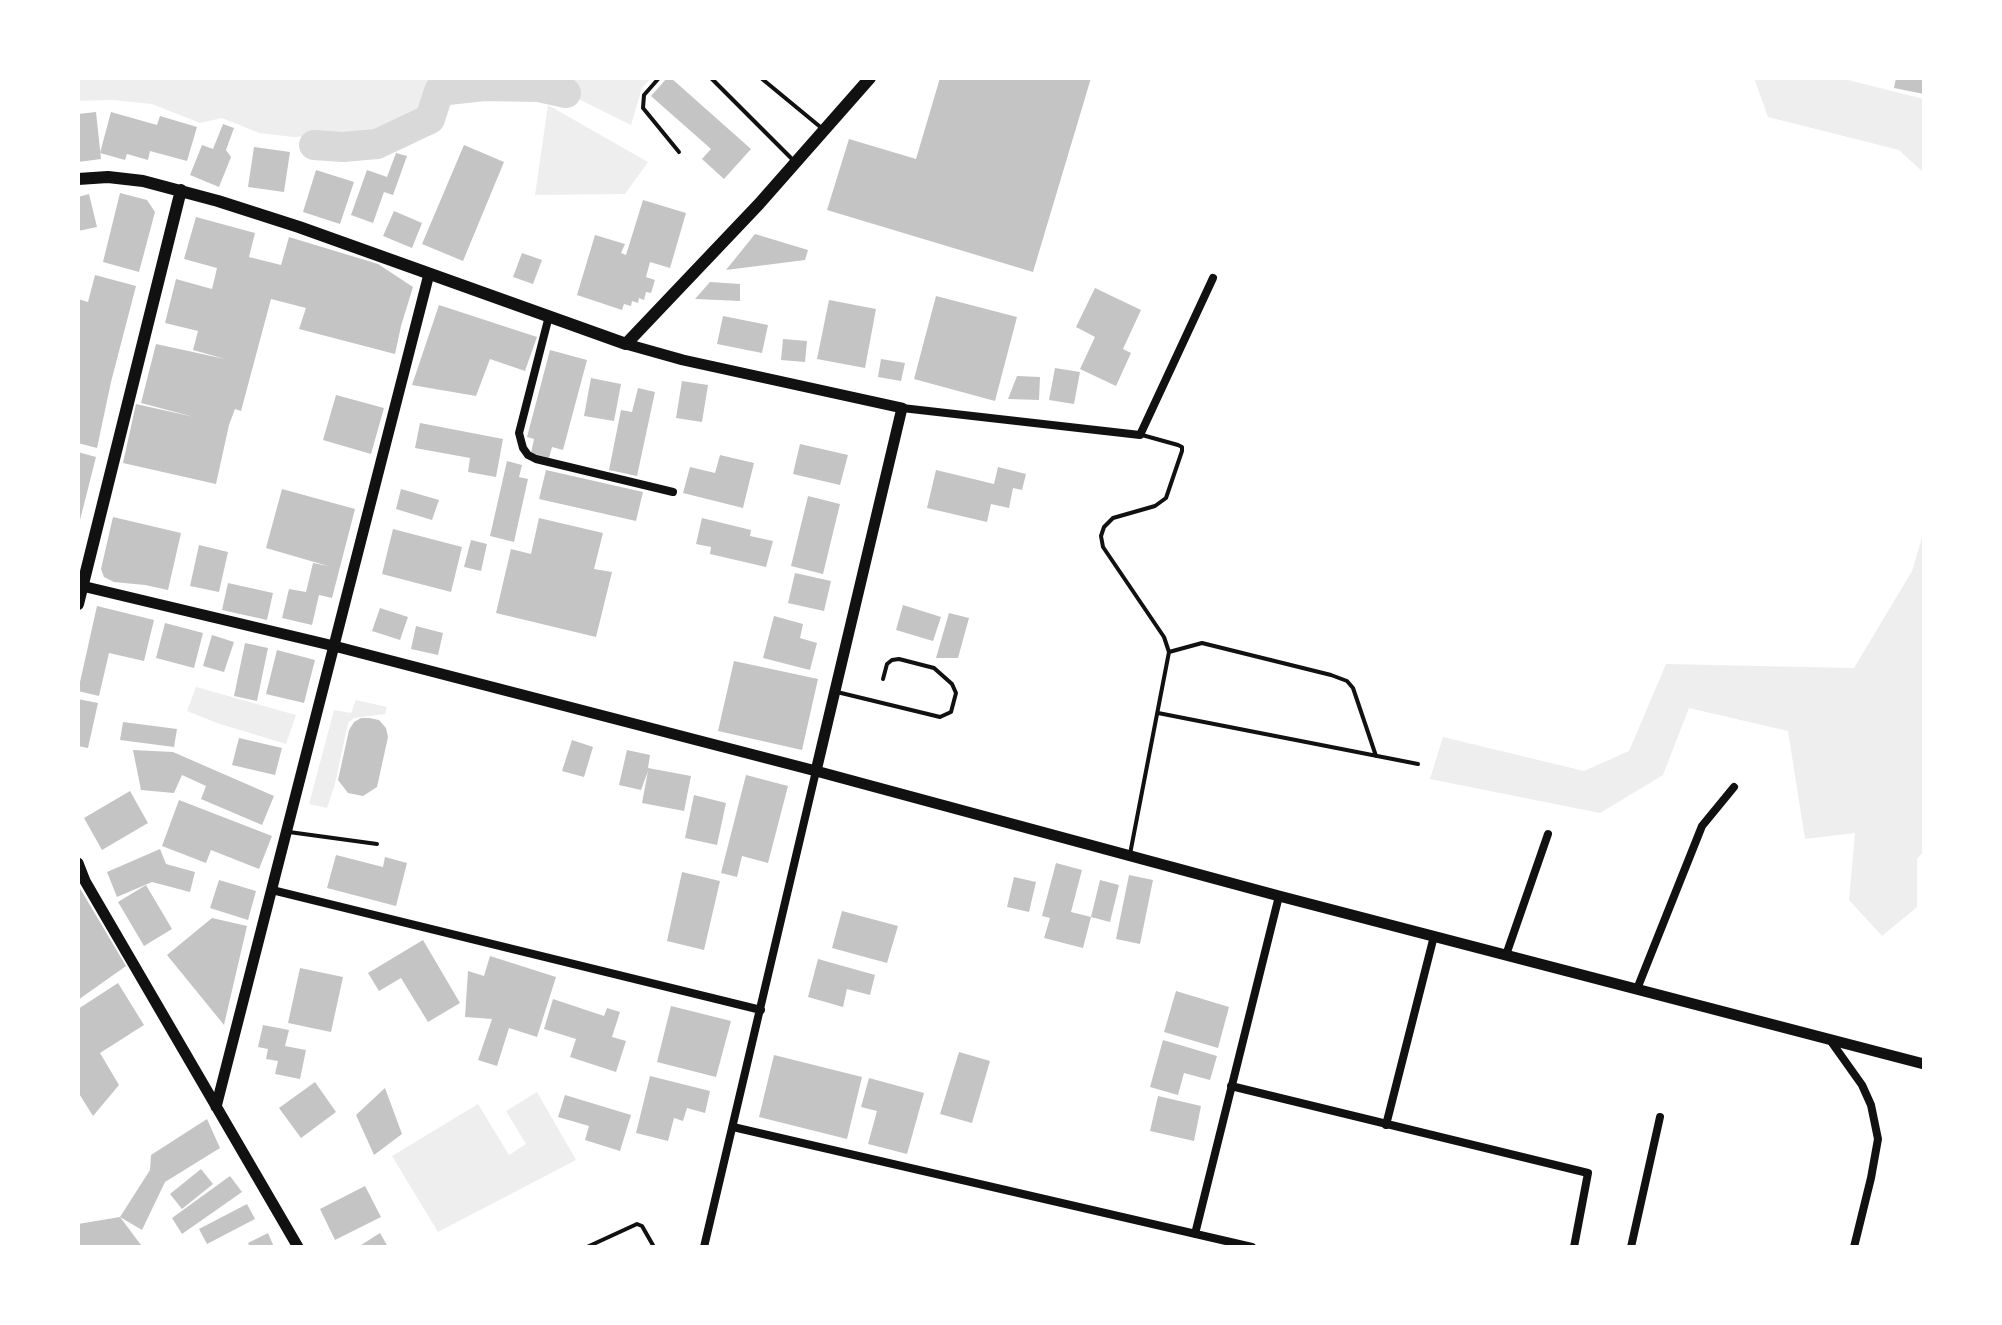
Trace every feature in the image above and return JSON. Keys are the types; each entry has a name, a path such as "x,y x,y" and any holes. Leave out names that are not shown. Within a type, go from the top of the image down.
{"main road":[{"path":"78,179 122,178 181,190 299,227 626,344 759,204 870,78"},
{"path":"78,604 181,190"}],"street":[{"path":"216,1107 429,274"},
{"path":"626,344 683,360 902,408 1140,435 1213,278"},
{"path":"549,316 519,433 523,448 536,459 673,492"},
{"path":"704,1247 902,408"},
{"path":"82,586 334,646 816,771 1279,896 1924,1064"},
{"path":"1637,989 1697,836 1707,818 1734,787"},
{"path":"1506,955 1548,834"},
{"path":"78,863 82,878 298,1247"},
{"path":"272,890 761,1010"},
{"path":"1195,1234 1279,896"},
{"path":"1386,1125 1434,936"},
{"path":"1829,1039 1862,1085 1877,1130 1876,1153 1854,1247"},
{"path":"1231,1086 1588,1173 1574,1247"},
{"path":"1631,1247 1660,1117"},
{"path":"733,1127 1252,1247"}],"lane":[{"path":"659,78 644,95 643,108 679,152"},
{"path":"711,78 795,162"},
{"path":"761,78 824,130"},
{"path":"1129,856 1169,652 1164,637 1103,547 1101,536 1104,527 1113,518 1155,506 1166,498 1182,451 1182,447 1140,435"},
{"path":"1169,652 1202,643 1347,681 1353,688 1376,756"},
{"path":"835,692 940,717 951,712 956,693 952,684 934,668 892,660 887,664 883,679"},
{"path":"1158,713 1418,764"},
{"path":"287,832 377,844"},
{"path":"587,1247 637,1224 642,1226 653,1245 642,1247"}],"shaded area":[{"path":"78,78 437,78 427,85 421,108 380,132 293,137 259,133 222,118 200,123 152,104 78,101"},
{"path":"536,78 651,78 642,88 631,125 536,81"},
{"path":"1754,78 1840,78 1924,99 1924,173 1899,150 1768,117"},
{"path":"548,105 648,162 625,194 535,195"},
{"path":"1924,531 1924,851 1917,859 1917,907 1882,936 1849,900 1855,833 1805,839 1788,731 1689,708 1663,775 1600,813 1430,779 1443,737 1584,771 1629,751 1666,664 1854,668 1912,571"},
{"path":"196,687 296,715 286,744 187,711"},
{"path":"356,700 387,707 385,714 354,718 348,723 327,808 309,804 334,710 351,713"},
{"path":"537,1092 576,1160 438,1232 392,1156 478,1104 509,1155 526,1144 506,1111"}],"building":[{"path":"667,78 671,78 751,149 724,179 702,159 711,149 651,96"},
{"path":"940,78 1091,78 1033,272 827,210 849,139 916,159"},
{"path":"1896,78 1924,78 1924,94 1894,88"},
{"path":"96,112 101,159 78,162 78,114"},
{"path":"111,112 157,125 160,116 197,127 187,161 150,151 148,160 127,154 125,160 100,153"},
{"path":"223,124 234,128 226,150 231,157 219,187 190,175 202,145 213,149"},
{"path":"464,145 504,162 463,261 422,244"},
{"path":"254,147 290,152 284,192 248,187"},
{"path":"396,153 407,156 393,195 384,192 373,223 351,215 367,170 387,177"},
{"path":"316,170 354,182 340,224 303,212"},
{"path":"120,193 147,200 155,212 139,272 103,262"},
{"path":"89,194 97,227 78,231 78,197"},
{"path":"643,200 686,213 670,268 650,262 646,277 655,280 651,293 646,292 644,300 639,298 638,303 632,301 631,306 624,304 622,310 577,295 595,235 625,244 621,253 626,255"},
{"path":"394,211 422,223 412,248 383,236"},
{"path":"196,217 255,233 249,257 281,265 289,237 378,264 413,287 395,354 299,329 306,308 271,299 241,411 235,409 229,425 216,484 123,463 136,404 194,417 141,403 156,344 225,359 193,350 198,331 165,323 176,279 212,289 217,268 184,259"},
{"path":"755,234 808,250 805,260 726,270"},
{"path":"522,253 542,260 533,284 513,277"},
{"path":"95,275 136,286 97,448 78,443 78,299 88,302"},
{"path":"710,282 740,284 740,301 695,299"},
{"path":"1095,288 1141,310 1123,349 1131,353 1116,386 1080,369 1095,337 1076,327"},
{"path":"936,296 1017,317 995,401 914,379"},
{"path":"829,300 876,309 865,368 817,359"},
{"path":"439,305 537,337 525,371 490,359 476,396 412,385"},
{"path":"723,316 768,325 762,353 717,344"},
{"path":"783,339 807,341 805,362 781,360"},
{"path":"550,350 587,360 563,450 552,447 549,458 531,453 534,439 527,437"},
{"path":"881,359 905,363 901,381 878,377"},
{"path":"1055,368 1080,372 1074,404 1049,400"},
{"path":"1017,376 1040,377 1039,400 1008,399"},
{"path":"591,378 621,384 614,421 584,416"},
{"path":"682,381 708,385 702,422 676,418"},
{"path":"638,388 655,392 637,476 609,470 621,410 632,412"},
{"path":"336,395 384,408 371,454 323,440"},
{"path":"420,423 503,439 496,477 468,472 470,458 415,448"},
{"path":"800,444 848,455 840,485 793,474"},
{"path":"78,452 96,457 79,524 78,524"},
{"path":"720,455 754,463 743,508 683,493 690,467 715,473"},
{"path":"507,461 522,465 519,477 528,479 514,542 490,536"},
{"path":"998,467 1026,474 1022,490 1013,488 1009,508 991,504 987,522 927,508 936,470 994,484"},
{"path":"546,470 643,492 636,521 539,499"},
{"path":"282,489 355,509 332,598 319,595 312,625 282,618 289,589 306,592 313,563 328,566 266,548"},
{"path":"401,489 439,500 432,520 396,509"},
{"path":"808,496 840,504 823,574 791,566"},
{"path":"113,517 181,533 168,590 114,582 104,577 101,569"},
{"path":"539,518 603,533 594,569 612,572 596,637 496,613 511,549 531,554"},
{"path":"702,518 751,530 750,536 773,541 766,567 710,554 711,547 696,544"},
{"path":"393,529 462,547 451,592 382,574"},
{"path":"471,540 487,544 481,571 464,567"},
{"path":"199,545 228,552 219,592 190,586"},
{"path":"795,573 831,581 824,611 788,603"},
{"path":"228,583 273,593 267,620 222,610"},
{"path":"903,605 941,617 933,641 896,630"},
{"path":"97,606 154,620 144,661 109,653 99,696 78,691"},
{"path":"380,608 408,617 400,640 372,631"},
{"path":"949,613 969,618 958,658 936,658"},
{"path":"774,616 803,624 800,638 817,643 810,670 763,658"},
{"path":"165,623 203,633 194,668 156,658"},
{"path":"416,626 443,633 438,655 411,649"},
{"path":"212,635 234,642 224,672 203,666"},
{"path":"245,643 268,648 257,701 234,696"},
{"path":"277,650 315,660 304,703 266,694"},
{"path":"734,661 818,679 802,750 718,731"},
{"path":"78,699 98,703 88,748 78,746"},
{"path":"361,718 379,720 386,728 388,737 377,787 363,796 348,793 338,780 349,730"},
{"path":"123,722 177,729 174,747 120,740"},
{"path":"239,738 282,748 275,775 232,765"},
{"path":"572,740 593,747 584,777 562,771"},
{"path":"133,750 173,752 274,796 262,825 201,799 206,786 182,775 174,793 141,790"},
{"path":"627,750 650,755 648,768 691,776 684,811 642,803 648,771 641,790 619,785"},
{"path":"746,775 788,786 768,863 742,856 737,877 721,873"},
{"path":"130,791 148,823 102,850 84,818"},
{"path":"694,795 726,803 717,845 685,838"},
{"path":"179,800 272,836 259,869 211,850 206,863 162,846"},
{"path":"160,849 166,864 195,872 190,892 152,882 117,897 107,872"},
{"path":"336,855 383,867 385,857 407,863 396,906 327,888"},
{"path":"1056,863 1082,870 1071,912 1091,917 1083,948 1044,938 1050,918 1042,916"},
{"path":"682,872 720,881 704,950 667,941"},
{"path":"1129,875 1153,880 1140,944 1116,939"},
{"path":"1014,877 1036,882 1029,912 1007,907"},
{"path":"219,880 256,891 248,920 210,908"},
{"path":"1100,880 1119,885 1110,922 1091,917"},
{"path":"78,885 126,966 78,1000"},
{"path":"146,885 172,929 144,946 118,902"},
{"path":"842,911 898,926 887,963 832,948"},
{"path":"212,918 247,926 224,1025 167,955"},
{"path":"423,940 460,1003 428,1022 401,978 379,991 368,973"},
{"path":"490,956 556,977 537,1037 509,1028 497,1066 478,1060 492,1019 465,1017 468,971 484,976"},
{"path":"818,959 875,975 870,995 847,989 843,1007 808,997"},
{"path":"300,968 343,977 331,1032 288,1023"},
{"path":"118,983 144,1025 100,1053 119,1085 93,1116 78,1092 78,1009"},
{"path":"1176,991 1229,1007 1218,1048 1164,1032"},
{"path":"553,999 604,1016 607,1008 620,1012 612,1037 626,1041 616,1072 570,1057 576,1039 544,1029"},
{"path":"671,1006 731,1021 716,1077 657,1062"},
{"path":"263,1025 289,1030 285,1046 306,1050 300,1079 275,1074 278,1061 266,1059 268,1049 258,1047"},
{"path":"1163,1040 1217,1056 1210,1080 1184,1073 1178,1095 1150,1087"},
{"path":"959,1052 990,1061 972,1123 940,1114"},
{"path":"774,1055 862,1077 847,1139 759,1117"},
{"path":"650,1076 710,1091 705,1113 687,1108 683,1121 674,1118 668,1141 636,1133"},
{"path":"869,1078 924,1093 907,1154 868,1144 877,1111 861,1107"},
{"path":"315,1082 336,1112 301,1138 279,1108"},
{"path":"385,1088 402,1134 374,1155 356,1115"},
{"path":"565,1095 631,1115 620,1151 585,1140 589,1126 558,1117"},
{"path":"1158,1096 1201,1106 1194,1141 1150,1131"},
{"path":"207,1119 220,1148 165,1182 142,1230 120,1217 150,1170 151,1155"},
{"path":"201,1169 213,1184 182,1209 170,1194"},
{"path":"230,1176 242,1192 182,1234 172,1218"},
{"path":"365,1186 381,1217 335,1240 320,1209"},
{"path":"247,1204 255,1219 207,1244 199,1229"},
{"path":"120,1217 141,1245 139,1247 78,1247 78,1224"},
{"path":"268,1233 274,1247 250,1247 248,1243"},
{"path":"380,1233 388,1247 358,1247"}],"waterway":[{"path":"314,145 343,147 377,144 430,119 439,91 484,86 539,87 566,93"}]}
